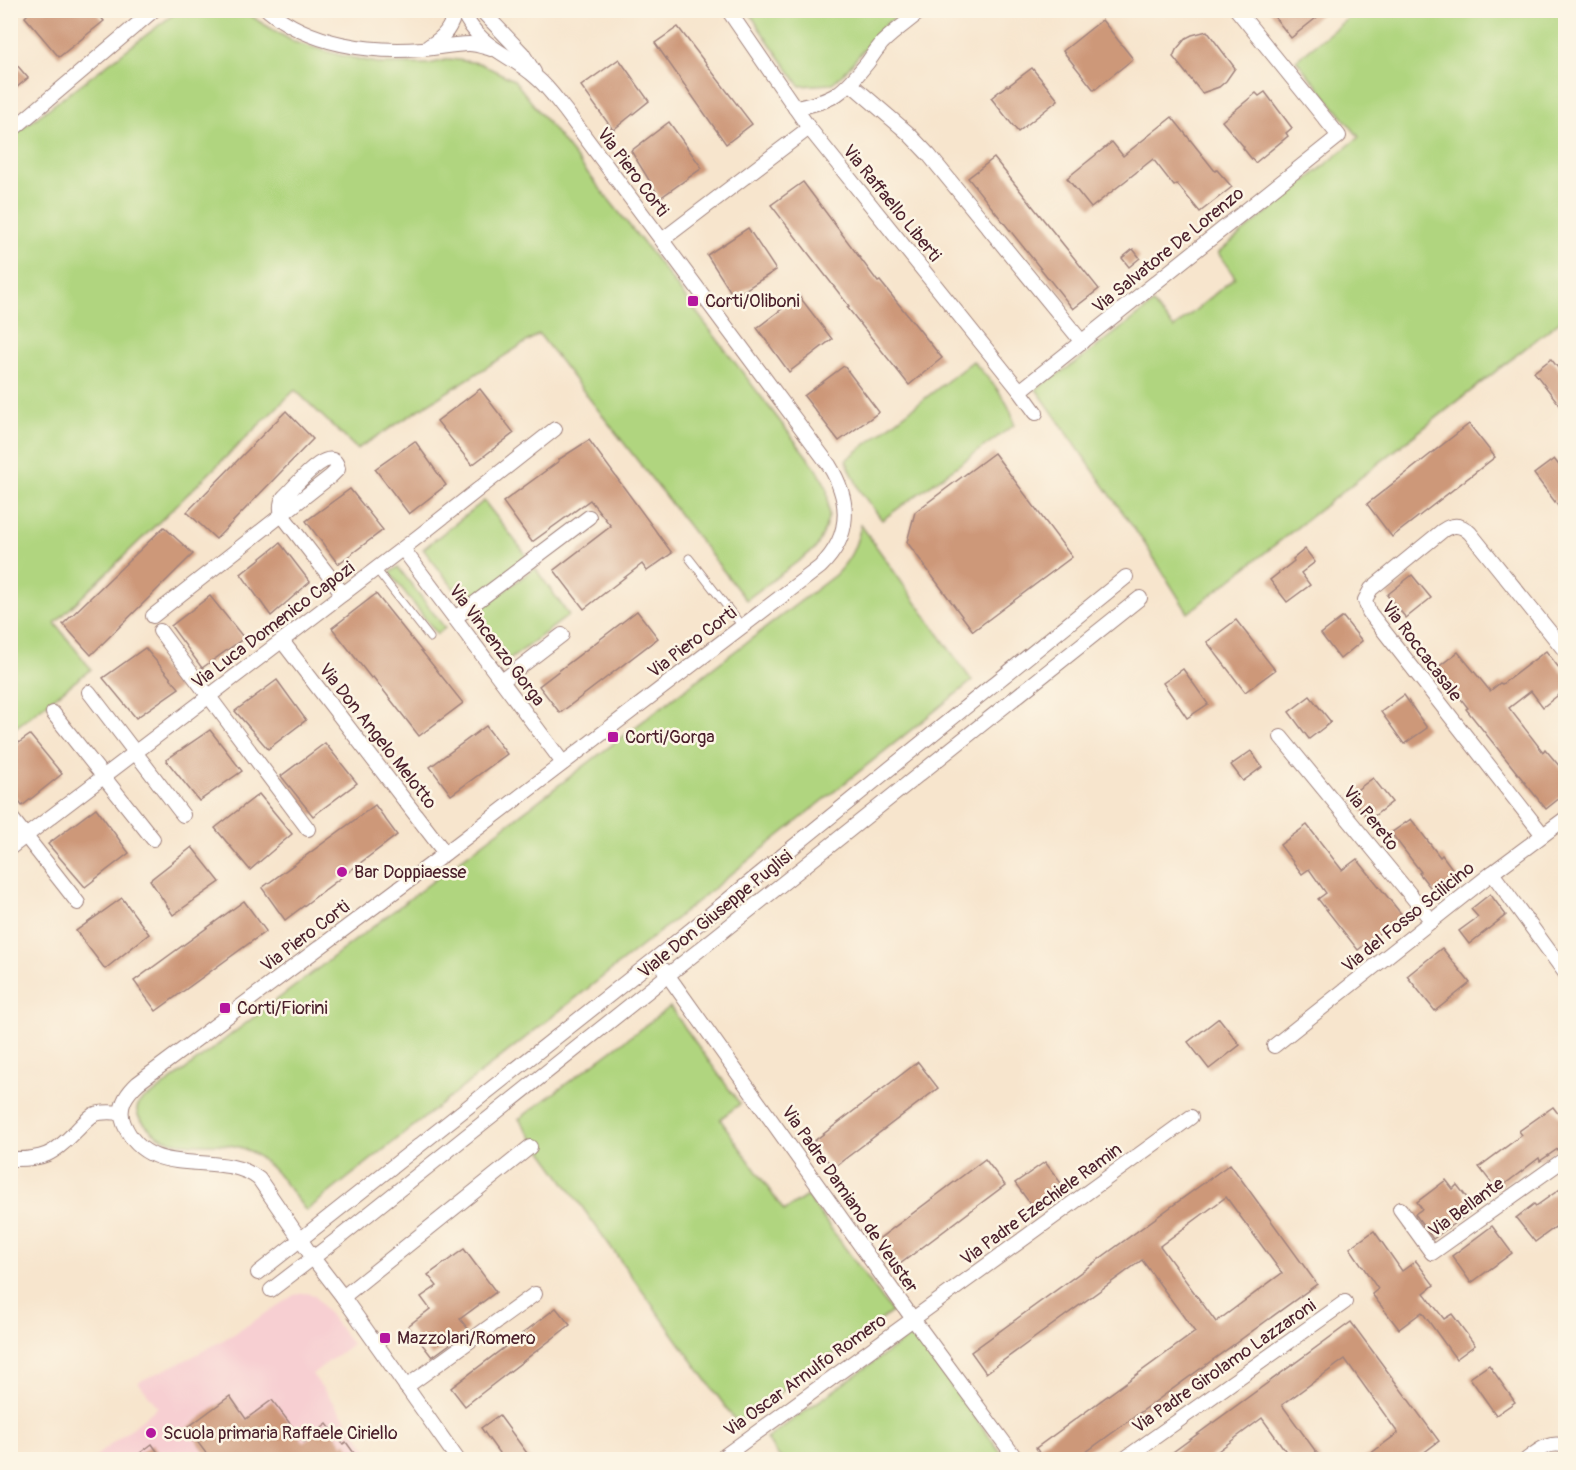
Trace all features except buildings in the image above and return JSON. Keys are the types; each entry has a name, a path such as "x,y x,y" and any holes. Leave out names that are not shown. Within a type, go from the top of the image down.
{"street":[{"path":"10,132 154,10"},
{"path":"268,10 296,28 336,43 383,50 471,44 493,49"},
{"path":"423,49 443,36 453,20 455,10"},
{"name":"Via Piero Corti","path":"462,10 474,31 493,49 515,61 538,79"},
{"name":"Via Piero Corti","path":"121,1113 125,1097 138,1083 814,572 833,554 842,535 843,494 829,465 565,110 538,79 522,53 481,10"},
{"name":"Via Raffaello Liberti","path":"728,10 809,128 1036,413"},
{"path":"795,108 812,105 841,93 851,84 882,43 922,10"},
{"name":"Via Salvatore De Lorenzo","path":"1020,391 1339,136 1237,10"},
{"path":"851,84 929,154 1082,342"},
{"path":"662,240 809,128"},
{"name":"Via Luca Domenico Capozi","path":"10,848 376,569 555,429"},
{"path":"153,616 282,515 343,594"},
{"path":"455,618 589,517"},
{"name":"Via Roccacasale","path":"1543,836 1369,612 1365,600 1371,589 1442,531 1447,528 1463,527 1566,652"},
{"name":"Via Vincenzo Gorga","path":"402,549 563,763"},
{"name":"Viale Don Giuseppe Puglisi","path":"258,1273 655,959 1125,577"},
{"name":"Viale Don Giuseppe Puglisi","path":"271,1290 1140,598"},
{"path":"160,631 308,829"},
{"path":"502,681 562,635"},
{"name":"Via Don Angelo Melotto","path":"282,641 445,853"},
{"path":"1008,673 1023,691"},
{"path":"89,692 183,815"},
{"path":"53,713 153,839"},
{"name":"Via Pereto","path":"1281,738 1432,921"},
{"path":"10,816 78,903"},
{"name":"Via del Fosso Scilicino","path":"1274,1046 1492,873 1566,818"},
{"path":"1492,873 1566,974"},
{"name":"Via Padre Damiano de Veuster","path":"655,959 1017,1460"},
{"path":"10,1159 32,1159 47,1154 61,1146 94,1115 104,1112 121,1113 130,1134 142,1148 157,1157 229,1167 256,1176 458,1460"},
{"name":"Via Padre Ezechiele Ramin","path":"913,1319 1191,1117"},
{"path":"343,1297 531,1147"},
{"name":"Via Bellante","path":"1400,1209 1432,1253 1566,1158"},
{"path":"406,1387 536,1294"},
{"name":"Via Padre Girolamo Lazzaroni","path":"1123,1460 1345,1302"},
{"name":"Via Oscar Arnulfo Romero","path":"719,1460 913,1319"},
{"path":"1526,1460 1544,1446 1557,1444 1566,1446"}],"lane":[{"path":"689,558 742,626"},
{"path":"376,569 430,638"}],"shaded area":[{"path":"306,1293 314,1295 352,1344 312,1374 375,1459 199,1459 188,1445 198,1459 91,1460 158,1407 138,1382 234,1334 294,1295"}],"green space":[{"path":"178,11 245,11 294,42 340,55 382,64 429,64 450,59 479,63 514,80 652,254 818,471 827,488 829,516 816,548 746,600 539,334 357,449 295,390 55,623 91,669 11,731 11,137"},
{"path":"749,11 903,11 884,26 842,75 831,84 800,86"},
{"path":"1357,11 1565,11 1565,317 1188,613 1145,544 1036,389 1081,359 1153,304 1174,328 1235,277 1218,253 1359,137 1296,60"},
{"path":"973,361 1004,399 1014,425 882,520 860,491 846,460"},
{"path":"484,501 528,557 467,605 423,549"},
{"path":"861,525 972,681 306,1211 274,1170 249,1151 222,1144 181,1143 168,1140 156,1134 140,1119 137,1113 139,1103 835,575 852,552"},
{"path":"398,567 445,628 437,634 390,573"},
{"path":"535,568 569,615 509,660 474,613"},
{"path":"670,1007 740,1104 720,1119 784,1211 807,1196 892,1312 737,1423 519,1119"},
{"path":"913,1334 1006,1459 781,1459 766,1439"}],"place":[{"name":"Corti/Oliboni","path":"693,301"},
{"name":"Corti/Gorga","path":"613,737"},
{"name":"Bar Doppiaesse","path":"342,872"},
{"name":"Corti/Fiorini","path":"225,1008"},
{"name":"Mazzolari/Romero","path":"385,1338"},
{"name":"Scuola primaria Raffaele Ciriello","path":"151,1433"}]}
